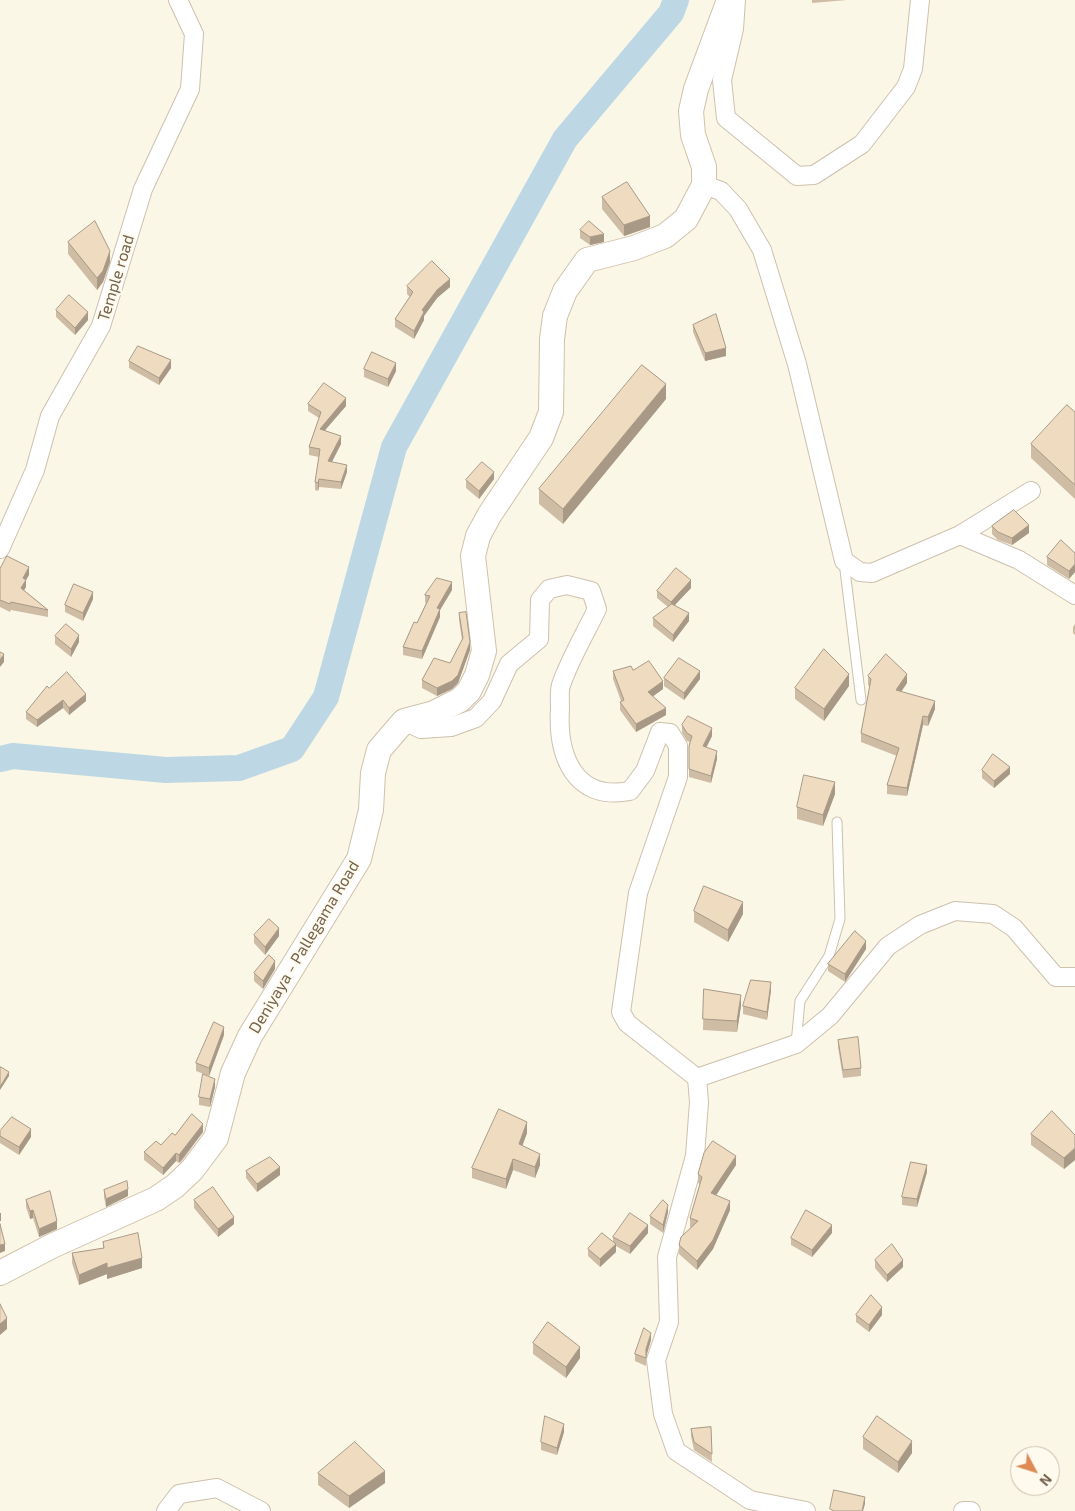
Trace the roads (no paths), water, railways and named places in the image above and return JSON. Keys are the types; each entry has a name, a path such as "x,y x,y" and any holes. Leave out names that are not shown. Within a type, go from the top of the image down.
{"main road":[{"path":"404,721 434,713 460,700 469,691 477,675 484,651 473,556 478,536 490,514 541,438 552,412 552,339 555,316 565,291 587,260 634,248 665,236 686,218 704,185 704,167 693,135 691,111 696,88 729,0"},
{"name":"Deniyaya - Pallegama Road","path":"0,1273 52,1246 156,1199 176,1186 192,1170 216,1138 233,1073 250,1036 358,859 371,810 373,773 379,750 404,721"}],"street":[{"name":"Temple road","path":"0,549 35,470 50,416 101,326 143,189 190,89 194,34 178,0"},
{"path":"736,0 734,29 722,80 726,118 797,176 814,175 862,144 906,87 913,69 920,0"},
{"path":"704,185 721,191 738,209 762,250 797,364 844,561 860,572 872,573 960,535 1031,491"},
{"path":"960,535 1020,560 1075,595"},
{"path":"404,721 421,729 450,727 476,718 492,700 510,664 539,639 540,600 549,589 567,585 590,591 597,609 561,687 559,730 572,773 592,789 612,795 630,791 645,771 660,732 670,733 678,746 678,777 638,893 621,1012 627,1023 697,1078 699,1102 695,1156 667,1257 669,1322 656,1360 662,1414 676,1451 750,1500 806,1511"},
{"path":"697,1078 796,1044 830,1016 888,946 920,925 954,911 993,914 1014,928 1056,977 1075,977"},
{"path":"166,1511 179,1494 217,1488 261,1511"},
{"path":"963,1511 971,1511"}],"lane":[{"path":"844,561 861,700"},
{"path":"796,1044 800,1001 829,956 840,919 837,822"}],"waterway":[{"path":"0,759 13,756 166,770 239,768 292,749 326,697 394,447 565,139 671,13 676,0"}]}
